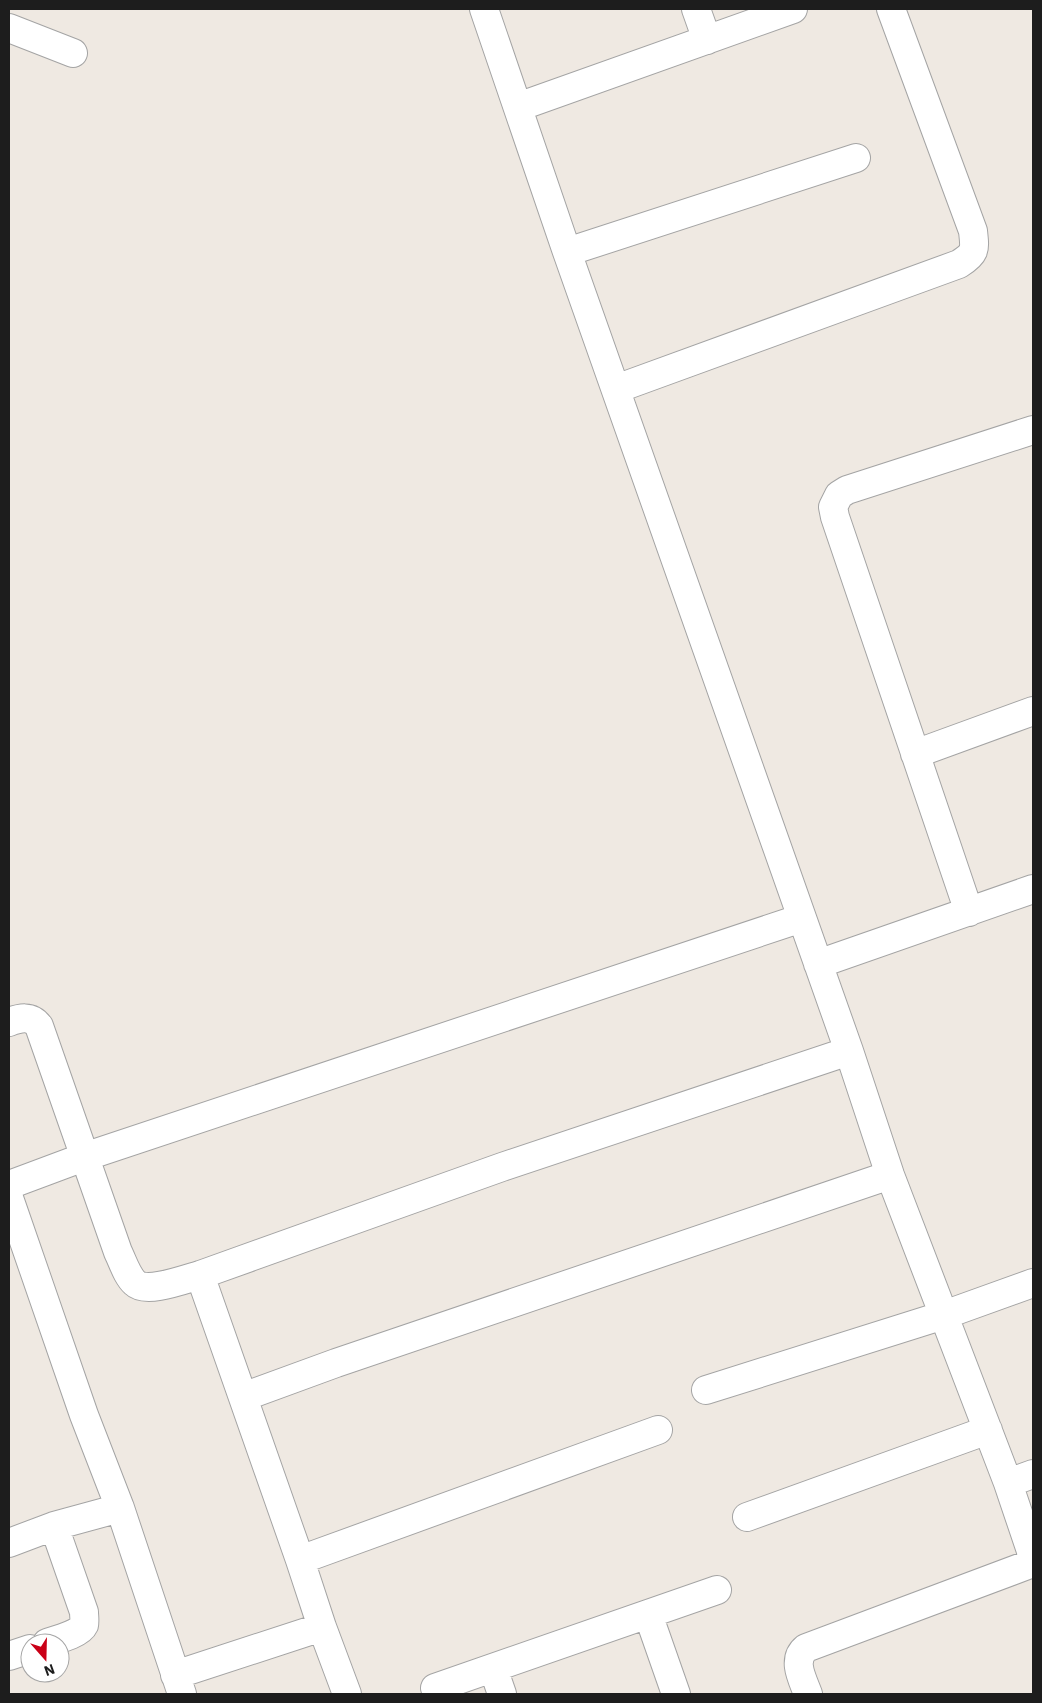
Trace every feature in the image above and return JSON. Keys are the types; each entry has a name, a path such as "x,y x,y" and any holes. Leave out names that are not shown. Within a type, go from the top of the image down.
{"street":[{"path":"484,9 849,1051 890,1175 1008,1483 1033,1557"},
{"path":"696,9 708,40"},
{"path":"518,107 793,9"},
{"path":"616,389 960,264 971,257 974,245 972,231 891,9"},
{"path":"9,28 73,53"},
{"path":"568,252 856,158"},
{"path":"969,912 835,517 834,507 839,495 847,490 1033,430"},
{"path":"915,754 1033,711"},
{"path":"818,964 1033,889"},
{"path":"9,1185 84,1157 802,918"},
{"path":"9,1022 28,1018 35,1021 39,1026 118,1252 130,1278 136,1285 143,1288 200,1275 502,1167 849,1051"},
{"path":"243,1397 346,1360 890,1175"},
{"path":"9,1198 84,1415 120,1508 178,1685 322,1627"},
{"path":"200,1275 347,1694"},
{"path":"706,1390 944,1314 1033,1283"},
{"path":"300,1560 658,1430"},
{"path":"748,1517 988,1430"},
{"path":"1008,1483 1033,1474"},
{"path":"9,1543 54,1526 120,1508"},
{"path":"54,1526 84,1612 84,1623 80,1629 70,1635"},
{"path":"808,1694 798,1665 800,1654 806,1648 1033,1563"},
{"path":"435,1688 717,1590"},
{"path":"648,1614 676,1694"},
{"path":"493,1668 502,1694"}]}
